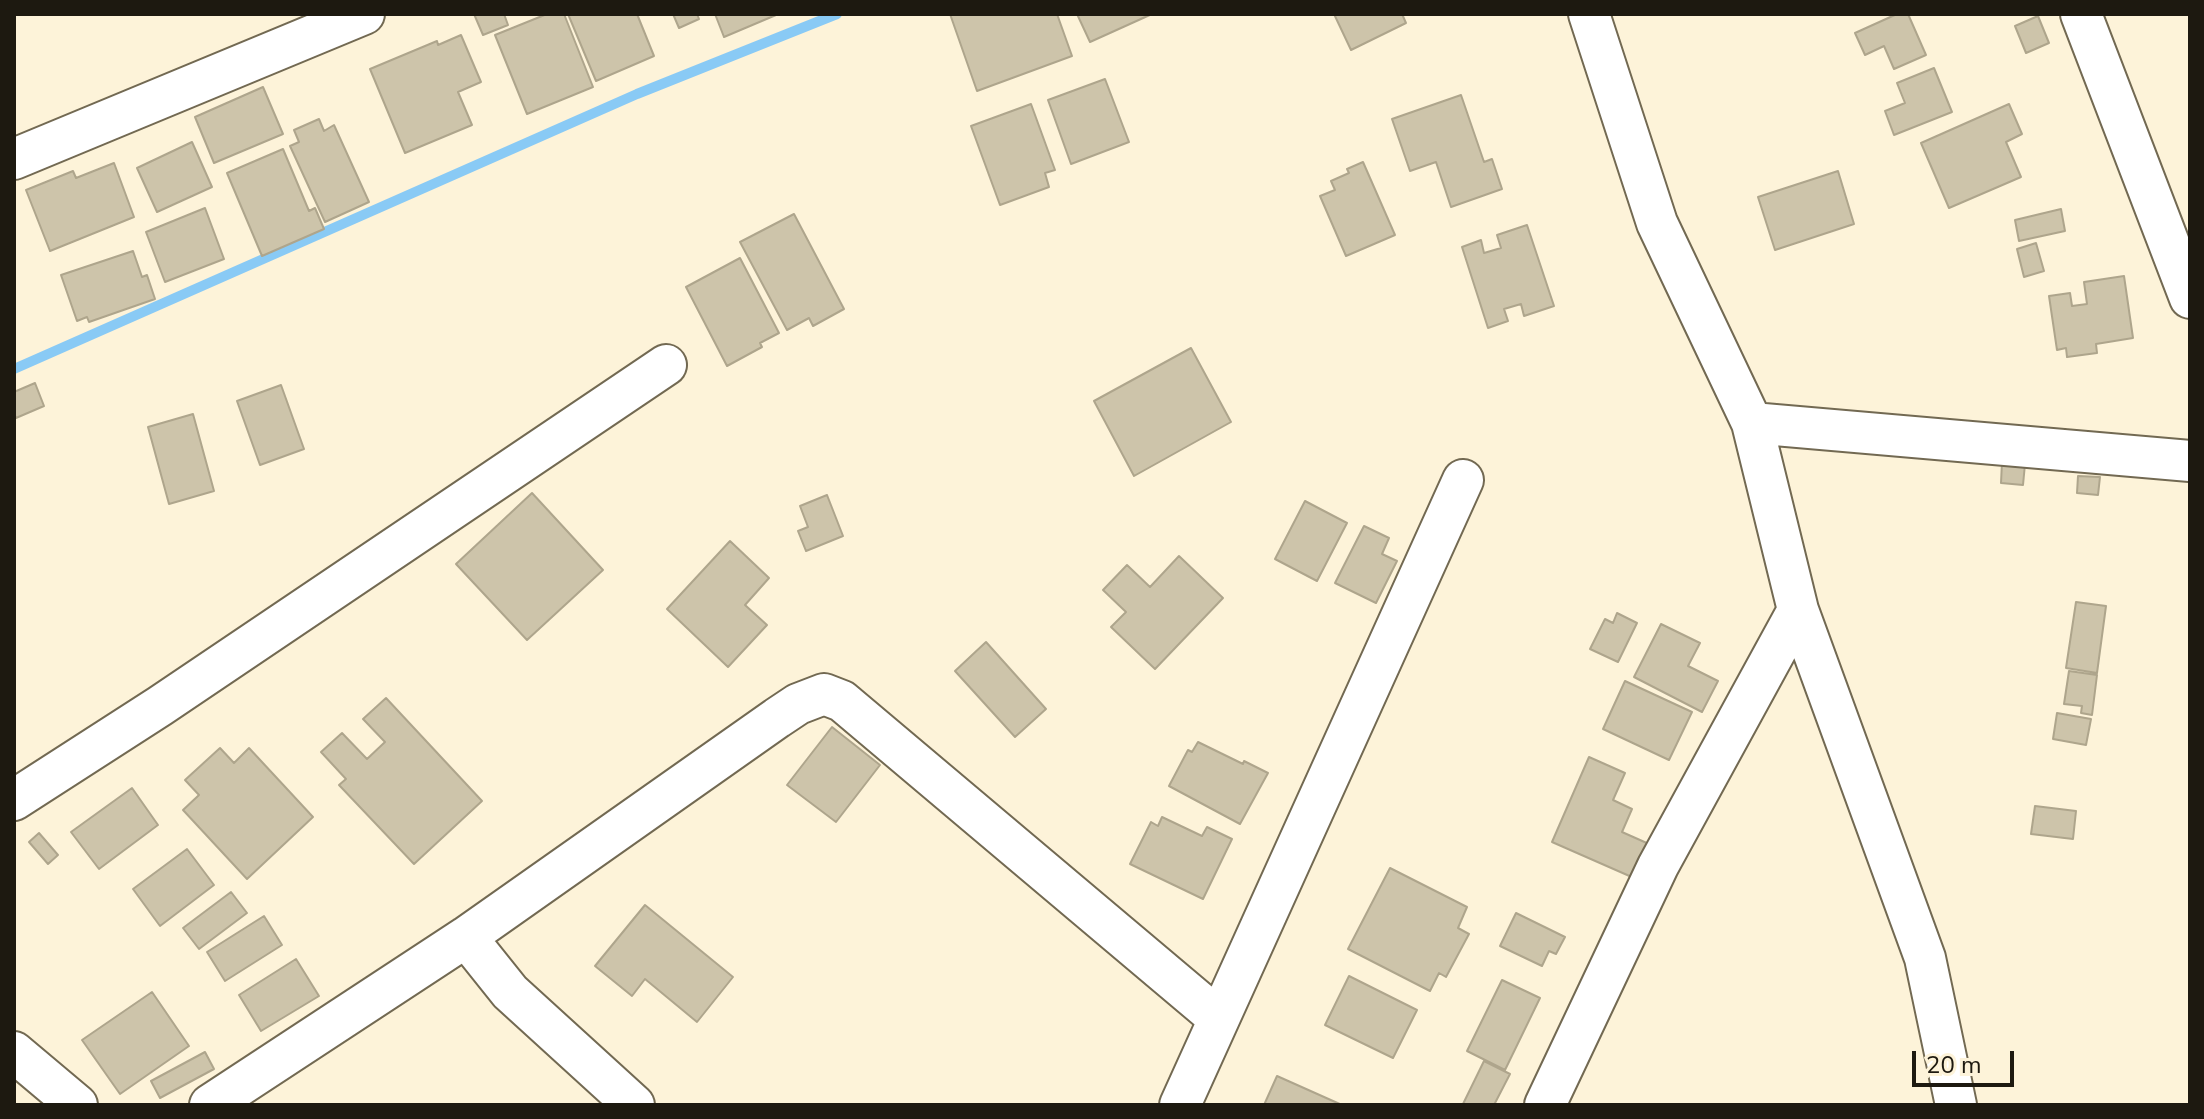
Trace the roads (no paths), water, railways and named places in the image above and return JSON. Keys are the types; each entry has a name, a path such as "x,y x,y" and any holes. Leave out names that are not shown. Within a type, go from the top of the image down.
{"street":[{"path":"14,159 364,14"},
{"path":"1589,14 1657,223 1752,423 1798,610 1925,958 1956,1105"},
{"path":"2081,14 2190,298"},
{"path":"14,800 173,697 666,365"},
{"path":"1752,423 2190,461"},
{"path":"1180,1105 1463,480"},
{"path":"1545,1105 1658,866 1798,610"},
{"path":"210,1105 466,937 777,718 798,704 824,694 842,701 1218,1018"},
{"path":"466,937 510,992 634,1105"},
{"path":"14,1052 77,1105"}],"waterway":[{"path":"14,369 637,94 837,14"}]}
